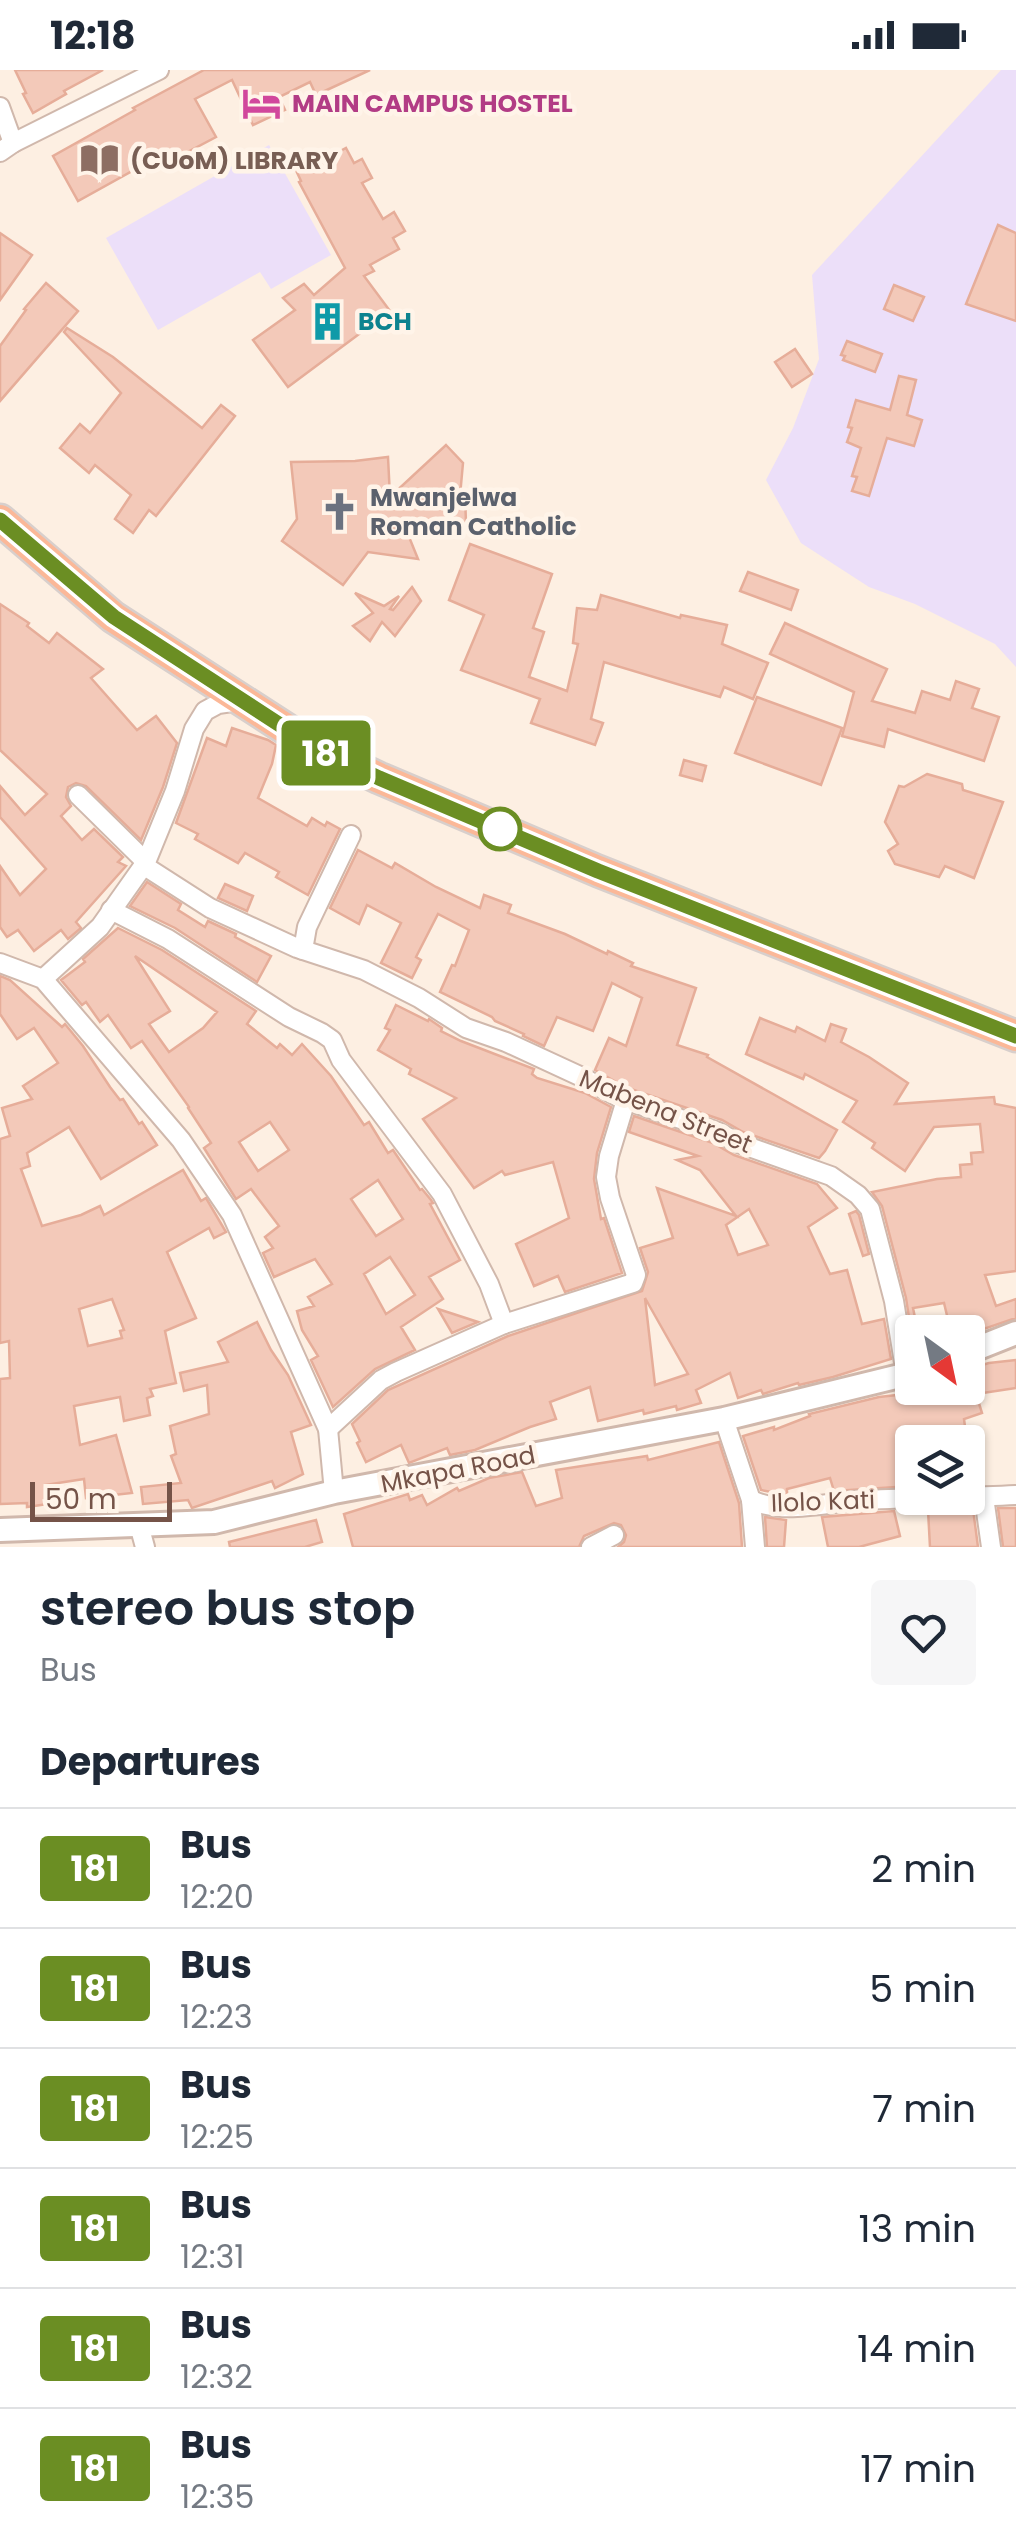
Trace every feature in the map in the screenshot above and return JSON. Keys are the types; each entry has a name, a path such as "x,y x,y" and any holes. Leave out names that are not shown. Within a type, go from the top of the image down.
{"highway":[{"path":"0,520 114,617 314,747 598,871 1016,1036"}],"street":[{"path":"0,107 7,148 160,70"},
{"path":"44,978 100,927 145,864 175,792 194,728 205,711 218,704 243,701"},
{"name":"Mabena Street","path":"78,796 145,864 210,908 300,949 364,970 466,1028 506,1042 626,1100 831,1176 870,1209 897,1315"},
{"path":"300,949 351,834"},
{"path":"111,910 168,939 332,1040 341,1060 442,1194 489,1284 504,1324"},
{"path":"0,963 44,978 181,1140 232,1215 328,1429 334,1492"},
{"path":"328,1429 382,1380 504,1324 628,1286 636,1280 606,1177 608,1156 626,1100"},
{"path":"985,1345 1016,1333"},
{"name":"Mkapa Road","path":"0,1530 142,1536 334,1492 724,1419 895,1377"},
{"path":"724,1419 751,1500 755,1547"},
{"name":"Ilolo Kati","path":"985,1497 1016,1495"},
{"name":"Ilolo Kati","path":"751,1500 790,1508 895,1499"},
{"path":"985,1504 991,1547"},
{"path":"591,1547 614,1535"}],"shaded area":[{"path":"1001,70 1016,70 1016,667 995,644 915,604 869,587 801,543 766,480 793,428 819,359 812,275"},
{"path":"269,145 331,255 271,289 260,272 158,330 106,238"}],"building":[{"path":"15,70 103,70 33,113"},
{"path":"204,70 370,70 316,95 310,82 279,97 285,110 253,125 232,80 195,99 216,137 159,167 154,159 78,201 53,156"},
{"path":"346,148 354,163 362,159 372,178 362,183 383,219 394,212 405,231 393,238 399,249 370,265 374,271 364,276 390,311 288,387 253,340 295,310 283,298 304,284 314,295 345,268 294,166 311,156 316,164"},
{"path":"998,225 1016,233 1016,321 966,304"},
{"path":"0,233 32,255 0,300"},
{"path":"46,283 78,311 0,401 0,346"},
{"path":"894,285 924,297 913,321 884,309"},
{"path":"67,328 113,357 202,428 221,405 235,416 156,516 149,510 133,533 115,519 131,495 95,465 89,473 60,448 80,424 90,433 121,393 64,332"},
{"path":"847,341 882,354 875,372 843,360"},
{"path":"795,349 812,374 792,387 775,362"},
{"path":"899,376 916,380 907,415 922,420 914,446 887,438 869,496 852,491 857,477 852,476 861,448 847,442 856,400 890,410"},
{"path":"446,445 463,463 460,496 465,495 466,523 405,527 418,559 368,552 343,585 282,541 297,519 291,462 388,457 390,497"},
{"path":"470,544 552,574 533,628 544,632 529,677 567,691 578,644 573,643 577,608 597,610 601,595 680,618 681,615 727,625 722,644 768,663 753,699 724,687 720,697 604,662 591,719 603,723 595,745 531,723 540,699 461,670 484,615 449,600"},
{"path":"748,572 798,590 791,610 740,591"},
{"path":"412,587 421,601 395,636 382,622 370,641 353,626 373,613 355,593 384,606 399,596 390,609 393,610"},
{"path":"0,604 29,623 27,626 49,643 57,633 103,669 91,678 137,730 156,716 177,743 141,840 86,786 76,783 68,787 66,797 71,806 61,816 82,840 94,829 123,857 118,862 126,866 76,922 81,928 68,939 61,930 34,951 18,930 7,937 0,927 0,866 20,895 46,869 0,817 0,786 25,815 47,794 0,750"},
{"path":"785,623 887,669 872,701 915,713 922,691 950,700 956,681 979,689 972,708 999,717 984,761 888,729 884,747 842,736 854,692 770,654"},
{"path":"757,697 842,728 821,785 735,753"},
{"path":"232,728 276,745 258,798 307,826 312,818 340,829 308,895 276,877 279,872 245,853 238,863 195,839 198,834 176,823 207,738 226,746"},
{"path":"684,760 706,766 702,781 680,775"},
{"path":"927,774 1003,802 974,878 945,866 939,877 895,864 888,851 898,844 885,822 899,786"},
{"path":"358,850 392,868 395,863 480,908 484,895 511,905 508,913 607,954 608,951 633,963 631,966 696,988 677,1045 708,1055 837,1130 825,1151 819,1158 743,1132 722,1120 625,1087 595,1070 609,1038 626,1046 642,998 612,983 593,1031 557,1017 544,1046 440,992 469,930 438,914 416,957 421,960 412,978 381,963 401,923 367,905 359,924 330,908"},
{"path":"147,882 181,904 178,910 205,927 208,921 271,956 257,982 175,928 130,906"},
{"path":"225,884 253,896 247,911 218,898"},
{"path":"118,928 162,950 256,1011 247,1024 292,1055 302,1044 331,1076 364,1125 369,1122 388,1153 393,1150 433,1203 430,1204 460,1260 429,1277 443,1299 401,1327 415,1350 375,1369 333,1407 311,1360 318,1356 302,1330 297,1311 314,1306 308,1297 332,1284 315,1259 274,1277 263,1253 273,1248 265,1237 279,1226 251,1189 236,1199 204,1148 211,1143 142,1041 131,1048 108,1015 100,1022 86,1002 82,1005 61,980 85,962 83,959","holes":["135,956 217,1012 203,1028 169,1052 149,1024 170,1011","270,1122 289,1150 258,1171 239,1142","378,1180 403,1219 376,1236 351,1199","390,1257 415,1295 386,1314 364,1274"]},
{"path":"0,976 10,980 62,1027 65,1024 157,1145 101,1179 69,1127 27,1153 30,1166 21,1169 42,1226 100,1206 104,1215 183,1170 226,1232 214,1238 209,1228 167,1252 196,1318 165,1331 176,1383 150,1389 150,1415 124,1421 120,1397 74,1406 80,1445 116,1435 132,1493 86,1498 84,1479 45,1485 48,1504 0,1504 0,1379 10,1378 9,1341 0,1343 0,1139 10,1136 2,1108 32,1099 23,1086 58,1063 34,1028 17,1039 0,1014","holes":["112,1299 124,1330 120,1331 122,1338 88,1346 79,1309"]},
{"path":"396,1005 429,1019 441,1031 461,1041 534,1069 532,1074 537,1078 585,1093 611,1107 597,1153 594,1179 601,1219 604,1218 622,1273 565,1292 558,1276 534,1286 516,1244 569,1218 553,1162 505,1175 502,1171 474,1188 423,1119 456,1098 409,1074 411,1069 378,1050 390,1030 385,1028"},
{"path":"760,1018 795,1032 797,1027 825,1041 831,1024 846,1029 841,1042 908,1083 895,1104 994,1097 995,1104 1016,1108 1016,1271 985,1275 996,1306 1016,1299 1016,1318 985,1329 985,1315 947,1315 944,1303 913,1308 914,1315 909,1315 882,1206 872,1192 961,1177 960,1165 972,1164 971,1153 983,1152 980,1124 934,1127 905,1171 872,1148 875,1143 843,1122 857,1101 805,1074 803,1079 746,1054"},
{"path":"634,1116 817,1184 837,1208 808,1227 830,1274 847,1270 862,1324 884,1319 891,1359 833,1377 738,1398 730,1373 696,1390 701,1403 644,1414 643,1410 598,1421 590,1387 550,1402 556,1419 475,1450 450,1455 447,1448 409,1463 401,1445 366,1462 352,1424 388,1390 508,1336 642,1291 648,1272 640,1248 673,1238 657,1188 736,1216 700,1170 677,1160 698,1156 629,1132","holes":["749,1209 768,1245 738,1255 726,1225","645,1298 688,1374 655,1385"]},
{"path":"856,1211 869,1254 863,1256 849,1214"},
{"path":"438,1309 478,1322 452,1333"},
{"path":"257,1322 311,1425 291,1432 303,1474 275,1488 272,1481 192,1508 188,1500 143,1504 141,1487 181,1483 171,1456 176,1454 170,1426 209,1414 207,1385 184,1391 180,1373 228,1362 218,1342"},
{"path":"1016,1360 1016,1388 985,1393 985,1364"},
{"path":"895,1395 895,1405 979,1405 982,1413 964,1419 965,1425 895,1425 895,1487 834,1491 830,1478 787,1489 787,1495 761,1490 743,1436"},
{"path":"719,1442 739,1503 742,1547 618,1547 626,1535 621,1525 614,1523 584,1536 579,1547 353,1547 344,1514 408,1494 410,1500 422,1495 427,1505 457,1488 459,1491 489,1478 522,1472 536,1506 562,1498 556,1470 647,1456 648,1460"},
{"path":"998,1508 1016,1508 1016,1547 1003,1547"},
{"path":"894,1511 900,1536 859,1547 828,1547 822,1517"},
{"path":"928,1515 974,1515 978,1547 930,1547"},
{"path":"765,1517 786,1520 784,1547 767,1547"},
{"path":"316,1520 322,1542 305,1547 230,1547 229,1542"}],"bus line":[{"name":"181","path":"0,520 114,617 314,747 598,871 1016,1036"}],"place":[{"name":"MAIN CAMPUS HOSTEL","path":"262,103"},
{"name":"(CUoM) LIBRARY","path":"100,160"},
{"name":"BCH","path":"328,321"},
{"name":"Mwanjelwa Roman Catholic","path":"340,511"}]}
